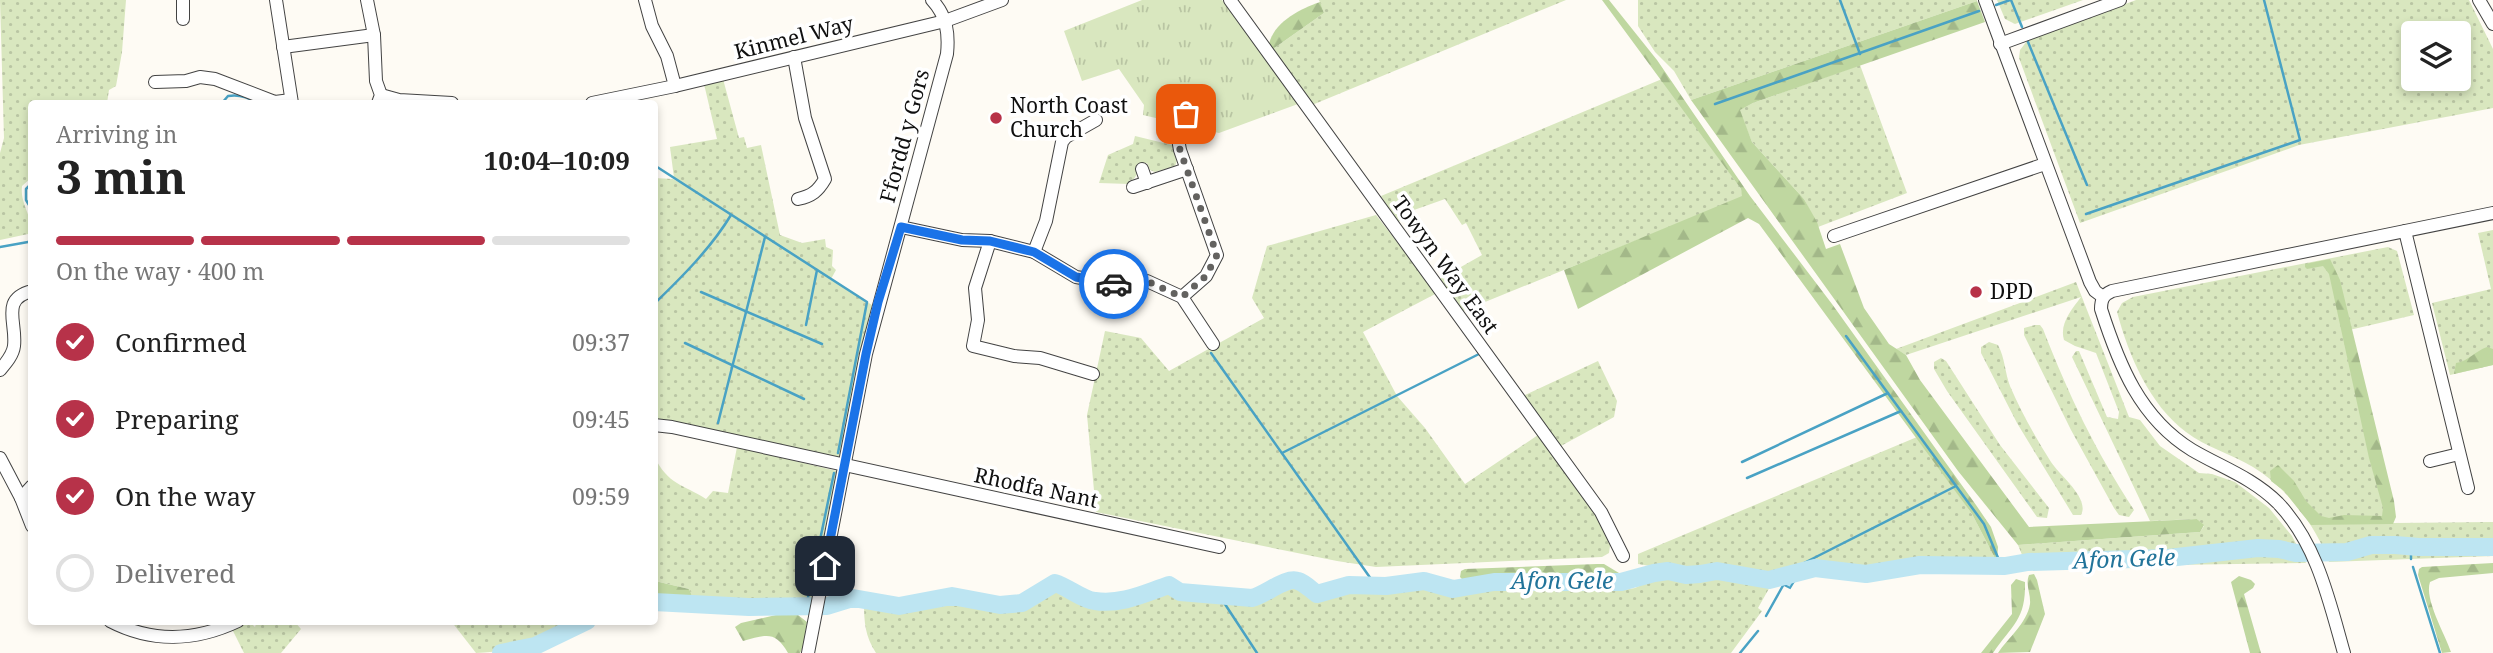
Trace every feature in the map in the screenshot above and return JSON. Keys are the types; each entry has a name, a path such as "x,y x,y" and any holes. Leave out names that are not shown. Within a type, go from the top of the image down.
{"street":[{"path":"183,0 183,19"},
{"path":"276,0 291,100"},
{"path":"368,0 374,34 379,99 399,100"},
{"path":"645,0 652,26 667,56 675,86"},
{"name":"Ffordd y Gors","path":"808,653 878,302 947,54 945,21 932,0"},
{"name":"Kinmel Way","path":"607,100 945,21 1002,0"},
{"name":"Towyn Way East","path":"1230,0 1601,512 1623,556"},
{"path":"1985,0 2090,282 2103,298"},
{"path":"2000,44 2120,0"},
{"path":"2479,0 2493,24"},
{"path":"283,47 374,34"},
{"path":"793,57 805,118 825,179 810,196 798,199"},
{"path":"155,82 186,81 200,77 215,79 270,100"},
{"path":"1182,297 1206,276 1217,255 1178,139 1186,114"},
{"path":"1034,252 1046,221 1062,142 1066,137 1085,133 1096,120"},
{"path":"1834,236 2045,164"},
{"path":"1142,169 1147,183"},
{"path":"1133,187 1186,169"},
{"path":"2344,653 2326,589 2306,541 2277,503 2248,479 2190,449 2161,427 2147,411 2132,388 2116,353 2101,309 2103,298 2112,291 2493,213"},
{"path":"901,227 962,240 990,241 1034,252 1076,277 1117,284 1147,281 1182,297 1213,344"},
{"path":"2405,231 2468,488"},
{"path":"973,346 978,320 975,288 990,241"},
{"path":"0,370 14,349 10,306 15,298 28,293"},
{"path":"958,342 1014,356 1040,358 1074,374 1093,374"},
{"name":"Rhodfa Nant","path":"658,425 672,426 1219,547"},
{"path":"2430,461 2459,454"},
{"path":"0,457 28,516"},
{"path":"21,498 28,490"},
{"path":"119,625 138,634 163,638 209,633 228,625"}],"green space":[{"path":"0,0 126,0 116,86 109,90 107,100 28,100 28,181 22,186 22,192 28,216 28,234 0,240 0,153 4,138"},
{"path":"1142,0 1222,0 1298,104 1219,133 1189,126 1193,114 1180,111 1177,123 1143,115 1144,105 1119,69 1082,81 1064,31"},
{"path":"1319,0 1566,0 1312,105 1273,49 1324,13"},
{"path":"1602,0 1609,0 1657,60 1750,196 1832,304 1976,505 1991,527 1998,547 1997,562 1972,514 1759,224 1748,218 1578,309 1564,270 1742,196 1741,189"},
{"path":"1638,0 1977,1 1691,100 1674,71 1655,52 1638,26"},
{"path":"1997,0 2083,0 2015,24 2005,19"},
{"path":"2136,0 2469,0 2493,49 2493,108 2299,145 2080,223 2019,58 2020,50 2027,41"},
{"path":"1977,1 1985,22 1753,103 1740,110 1752,142 1804,199 1817,222 1826,249 1840,244 1864,308 1889,344 1906,355 1920,380 2029,527 2197,519 2204,525 2200,532 2018,545 1958,471 1691,100"},
{"path":"1320,2 1324,13 1273,49 1269,44 1282,23 1304,8"},
{"path":"1860,65 1907,193 1818,227 1804,199 1752,142 1739,110"},
{"path":"723,79 739,138 744,137 747,148 761,145 780,235 802,243 825,239 826,247 833,250 832,266 836,270 831,279 872,305 839,457 658,422 658,178 673,179 686,186 674,178 670,147 717,139 704,84"},
{"path":"1662,79 1741,189 1743,197 1463,311 1438,280 1482,255 1466,223 1462,225 1445,199 1414,210 1397,223 1381,196"},
{"path":"1135,136 1172,145 1177,161 1175,166 1155,172 1150,170 1147,163 1136,167 1137,174 1129,184 1099,183 1108,155 1133,144"},
{"path":"1376,215 1437,293 1363,332 1397,396 1425,428 1465,484 1538,435 1578,486 1611,539 1609,553 1602,557 1376,567 1096,512 1087,415 1105,331 1141,338 1169,371 1264,318 1252,298 1267,246"},
{"path":"2493,230 2493,365 2450,375 2432,303 2491,289 2478,233"},
{"path":"2388,247 2397,251 2414,315 2345,331 2393,523 2493,522 2493,556 2329,562 2308,521 2278,486 2253,467 2193,437 2161,408 2134,362 2117,312 2122,303 2133,297"},
{"path":"2330,259 2340,280 2394,501 2396,517 2393,524 2311,525 2284,491 2271,481 2270,471 2278,465 2321,516 2382,516 2383,508 2369,458 2329,274 2323,266 2307,269 2305,267 2305,264"},
{"path":"2076,282 2129,417 2140,420 2160,446 2199,473 2212,474 2235,482 2269,508 2292,536 2306,563 2027,567 2018,545 2200,532 2204,526 2197,519 2150,521 2072,357 2079,351 2107,417 2118,419 2119,412 2096,353 2064,340 2063,328 2081,297 1906,355 1896,349"},
{"path":"2040,325 2043,329 2084,422 2134,510 2129,517 2119,515 2114,508 2071,430 2024,335 2024,328"},
{"path":"1989,342 1998,345 2010,386 2034,434 2051,462 2078,494 2083,508 2081,515 2073,515 2017,423 1981,353 1981,347"},
{"path":"2487,347 2493,349 2493,365 2454,374 2456,363"},
{"path":"1941,358 1946,361 2000,445 2049,508 2047,518 2037,517 1947,391 1934,369 1934,362"},
{"path":"1598,361 1617,401 1614,417 1559,447 1523,396"},
{"path":"1917,437 1972,514 1997,562 1927,561 1869,570 1805,565 1762,578 1725,568 1686,572 1638,564 1638,554"},
{"path":"737,447 837,471 811,603 694,600 689,589 658,582 658,464 677,483 706,499 713,491 728,493"},
{"path":"2493,563 2493,573 2439,578 2430,582 2432,607 2451,652 2442,653 2418,575 2419,569"},
{"path":"1604,564 1619,573 1620,577 1521,577 1465,582 1460,577 1461,571 1465,569"},
{"path":"1716,574 1771,585 1758,608 1762,611 1731,653 876,653 867,635 864,616 864,602 902,609 951,599 997,607 1022,606 1055,588 1067,591 1091,605 1102,607 1137,602 1167,592 1245,601 1267,597 1289,583 1314,596 1348,588 1389,589 1422,585 1453,592 1493,584 1594,585 1623,590 1635,588 1659,576 1691,578"},
{"path":"2034,574 2045,614 2030,652 1998,653 2028,611 2028,579 2029,575"},
{"path":"2239,576 2255,584 2244,594 2261,653 2250,653 2231,582"},
{"path":"2016,579 2025,582 2020,614 1993,653 1981,653 2012,614 2011,585"},
{"path":"658,582 689,589 694,600 658,598"},
{"path":"776,615 798,615 807,622 800,653 788,653 779,641 769,636 743,641 735,627 741,623"},
{"path":"242,625 298,625 301,629 281,653 244,653 232,629"},
{"path":"454,625 568,625 528,643 476,653"}],"water":[{"path":"1805,565 1820,565 1839,571 1805,573 1794,581 1790,588 1782,584 1783,577 1769,580 1741,575 1768,578"}],"waterway":[{"path":"1840,0 1860,54"},
{"path":"1996,5 2010,0"},
{"path":"2011,0 2022,27"},
{"path":"2086,214 2300,140 2264,0"},
{"path":"1715,104 1979,11"},
{"path":"2028,42 2087,185"},
{"path":"225,100 228,96 236,95 251,100"},
{"path":"658,168 867,302 838,453"},
{"path":"28,187 28,203"},
{"path":"658,300 705,251 731,215"},
{"path":"718,423 765,237"},
{"path":"0,247 28,242"},
{"path":"806,325 817,270"},
{"path":"701,292 822,344"},
{"path":"1846,336 1984,524 2001,565"},
{"path":"685,343 804,399"},
{"path":"1211,353 1376,586"},
{"path":"1282,453 1479,354"},
{"path":"1742,462 1888,393"},
{"path":"1747,478 1901,411"},
{"path":"806,607 834,473"},
{"path":"1804,563 1956,486"},
{"name":"Afon Gele","path":"658,602 749,607 827,606 853,598 899,606 952,596 1000,605 1022,603 1055,583 1086,598 1105,602 1133,597 1169,585 1180,592 1252,598 1293,580 1303,583 1317,594 1349,585 1386,586 1424,581 1453,589 1494,582 1621,582 1668,571 1686,575 1717,571 1769,580 1815,568 1866,574 1920,565 2005,566 2028,562 2168,558 2258,548 2296,553 2347,552 2371,545 2493,547"},
{"path":"2411,546 2411,559"},
{"path":"2413,567 2440,653"},
{"path":"1766,616 1785,582"},
{"path":"1219,595 1257,653"},
{"name":"Afon Gele","path":"501,653 535,646 579,625"},
{"path":"1740,653 1758,631"}],"way so far":[{"path":"1114,284 1147,281 1182,297 1206,276 1217,255 1180,150 1178,139 1186,114"}],"place":[{"name":"North Coast Church","path":"996,118"},
{"name":"DPD","path":"1976,292"}],"route":[{"path":"825,566 866,354 878,302 901,227 962,240 990,241 1034,252 1076,277 1114,284"}]}
